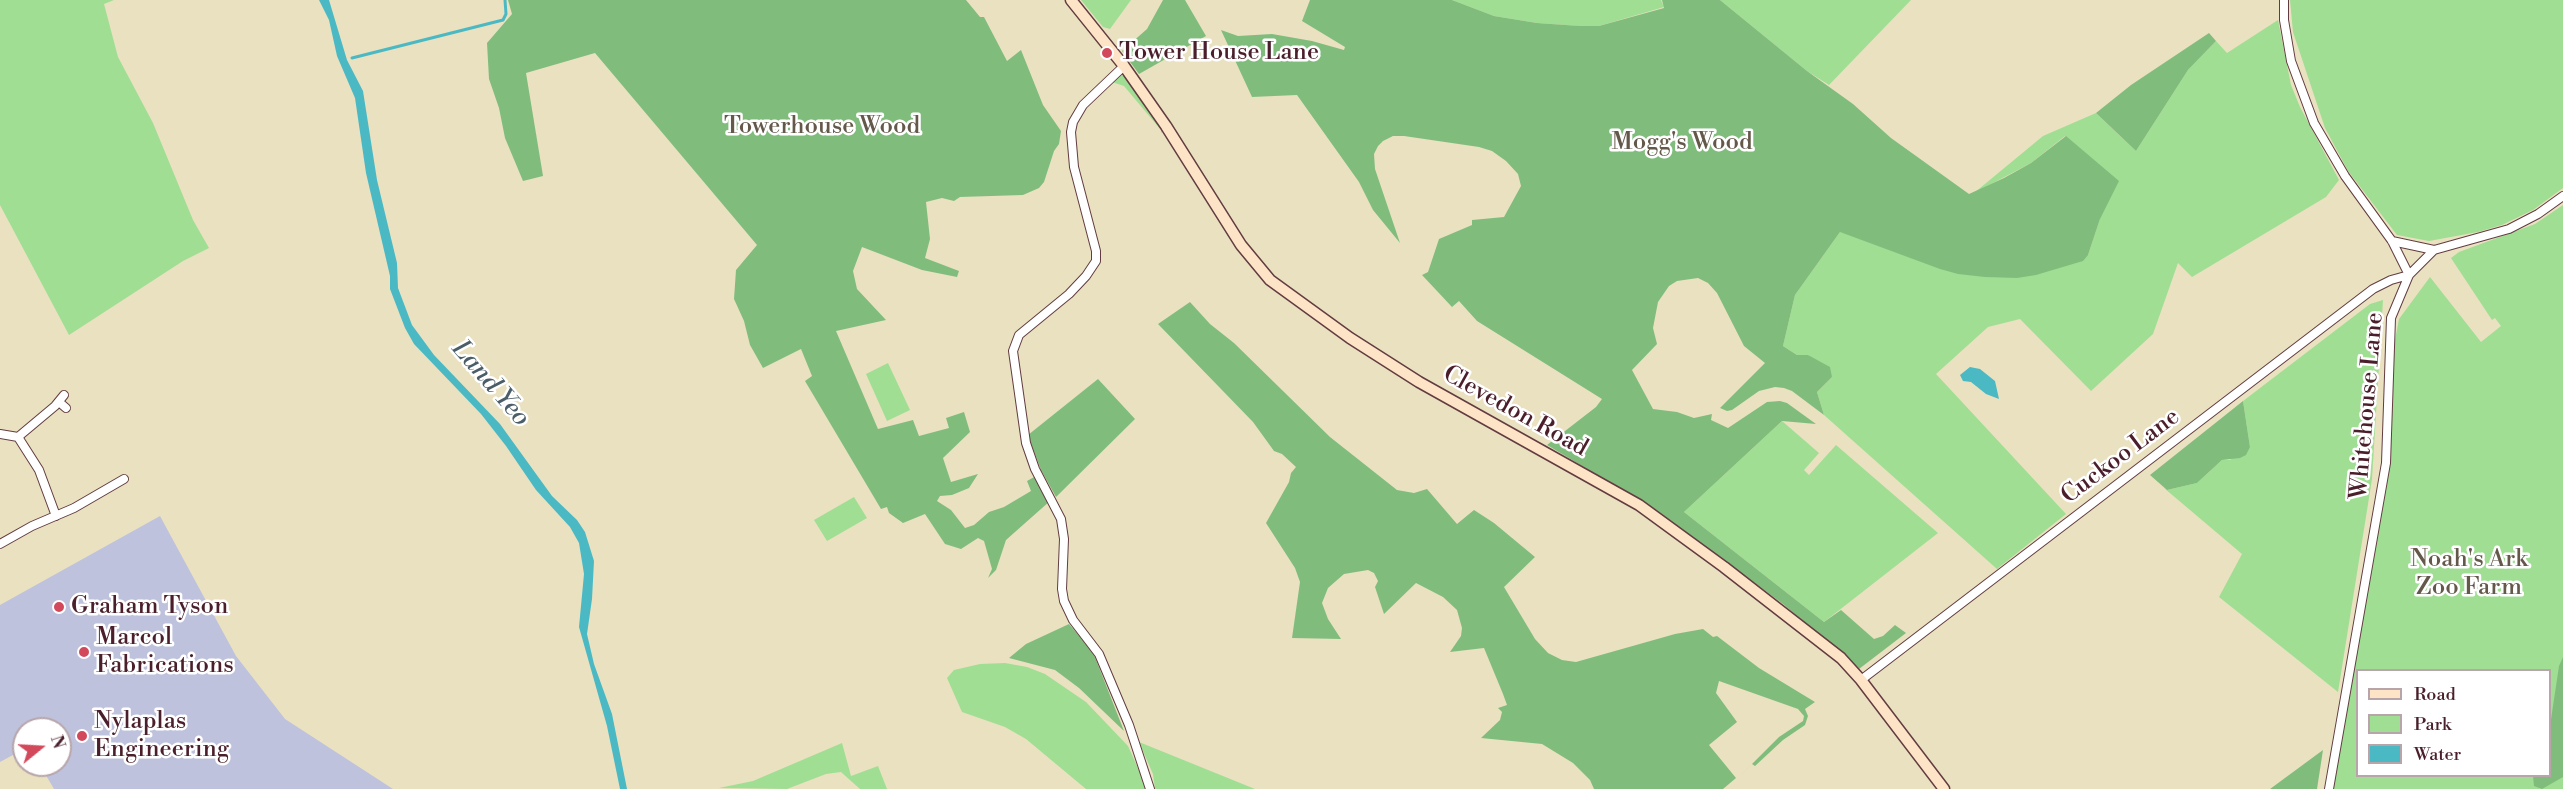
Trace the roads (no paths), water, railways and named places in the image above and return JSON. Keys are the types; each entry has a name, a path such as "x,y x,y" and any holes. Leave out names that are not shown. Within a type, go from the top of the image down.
{"main road":[{"name":"Clevedon Road","path":"1071,0 1124,66 1166,126 1241,245 1255,264 1282,290 1350,338 1419,382 1656,517 1810,632 1841,658 1861,680 1944,789"}],"street":[{"path":"2284,0 2284,20 2291,61 2314,123 2345,176 2392,241 2409,275"},
{"path":"1124,66 1083,105 1073,122 1071,132 1074,167 1096,251 1096,261 1069,294 1019,335 1013,351 1026,443 1035,469 1061,519 1064,539 1061,579 1064,601 1073,620 1099,654 1129,725 1150,789"},
{"name":"Whitehouse Lane","path":"2329,789 2386,463 2391,318 2409,275 2434,250 2509,229 2538,214 2563,196"},
{"path":"2392,241 2434,250"},
{"name":"Cuckoo Lane","path":"1861,680 2373,289 2391,280 2409,275"},
{"path":"0,434 18,436 58,402 64,394"},
{"path":"58,402 66,408"},
{"path":"18,436 39,470 56,516"},
{"path":"0,544 32,526 94,502 124,479"}],"water":[{"path":"319,0 329,0 347,60 363,91 377,180 397,263 398,288 412,325 434,355 500,424 552,496 577,520 585,532 594,561 587,634 594,664 612,714 627,789 620,789 607,726 579,627 584,574 579,543 570,527 536,490 481,414 414,344 405,328 390,289 390,276 366,173 355,98 337,56 329,20"},
{"path":"1970,367 1980,369 1995,381 1999,399 1986,394 1971,382 1963,381 1960,375"}],"waterway":[{"path":"352,58 503,20 506,14 505,0"}],"place":[{"name":"Tower House Lane","path":"1107,53"},
{"name":"Graham Tyson","path":"59,607"},
{"name":"Marcol Fabrications","path":"84,652"},
{"name":"Nylaplas Engineering","path":"82,736"}],"park label":[{"name":"Towerhouse Wood","path":"822,127"},
{"name":"Mogg's Wood","path":"1682,143"},
{"name":"Noah's Ark Zoo Farm","path":"2469,574"}],"water label":[{"name":"Land Yeo","path":"490,384"}]}
